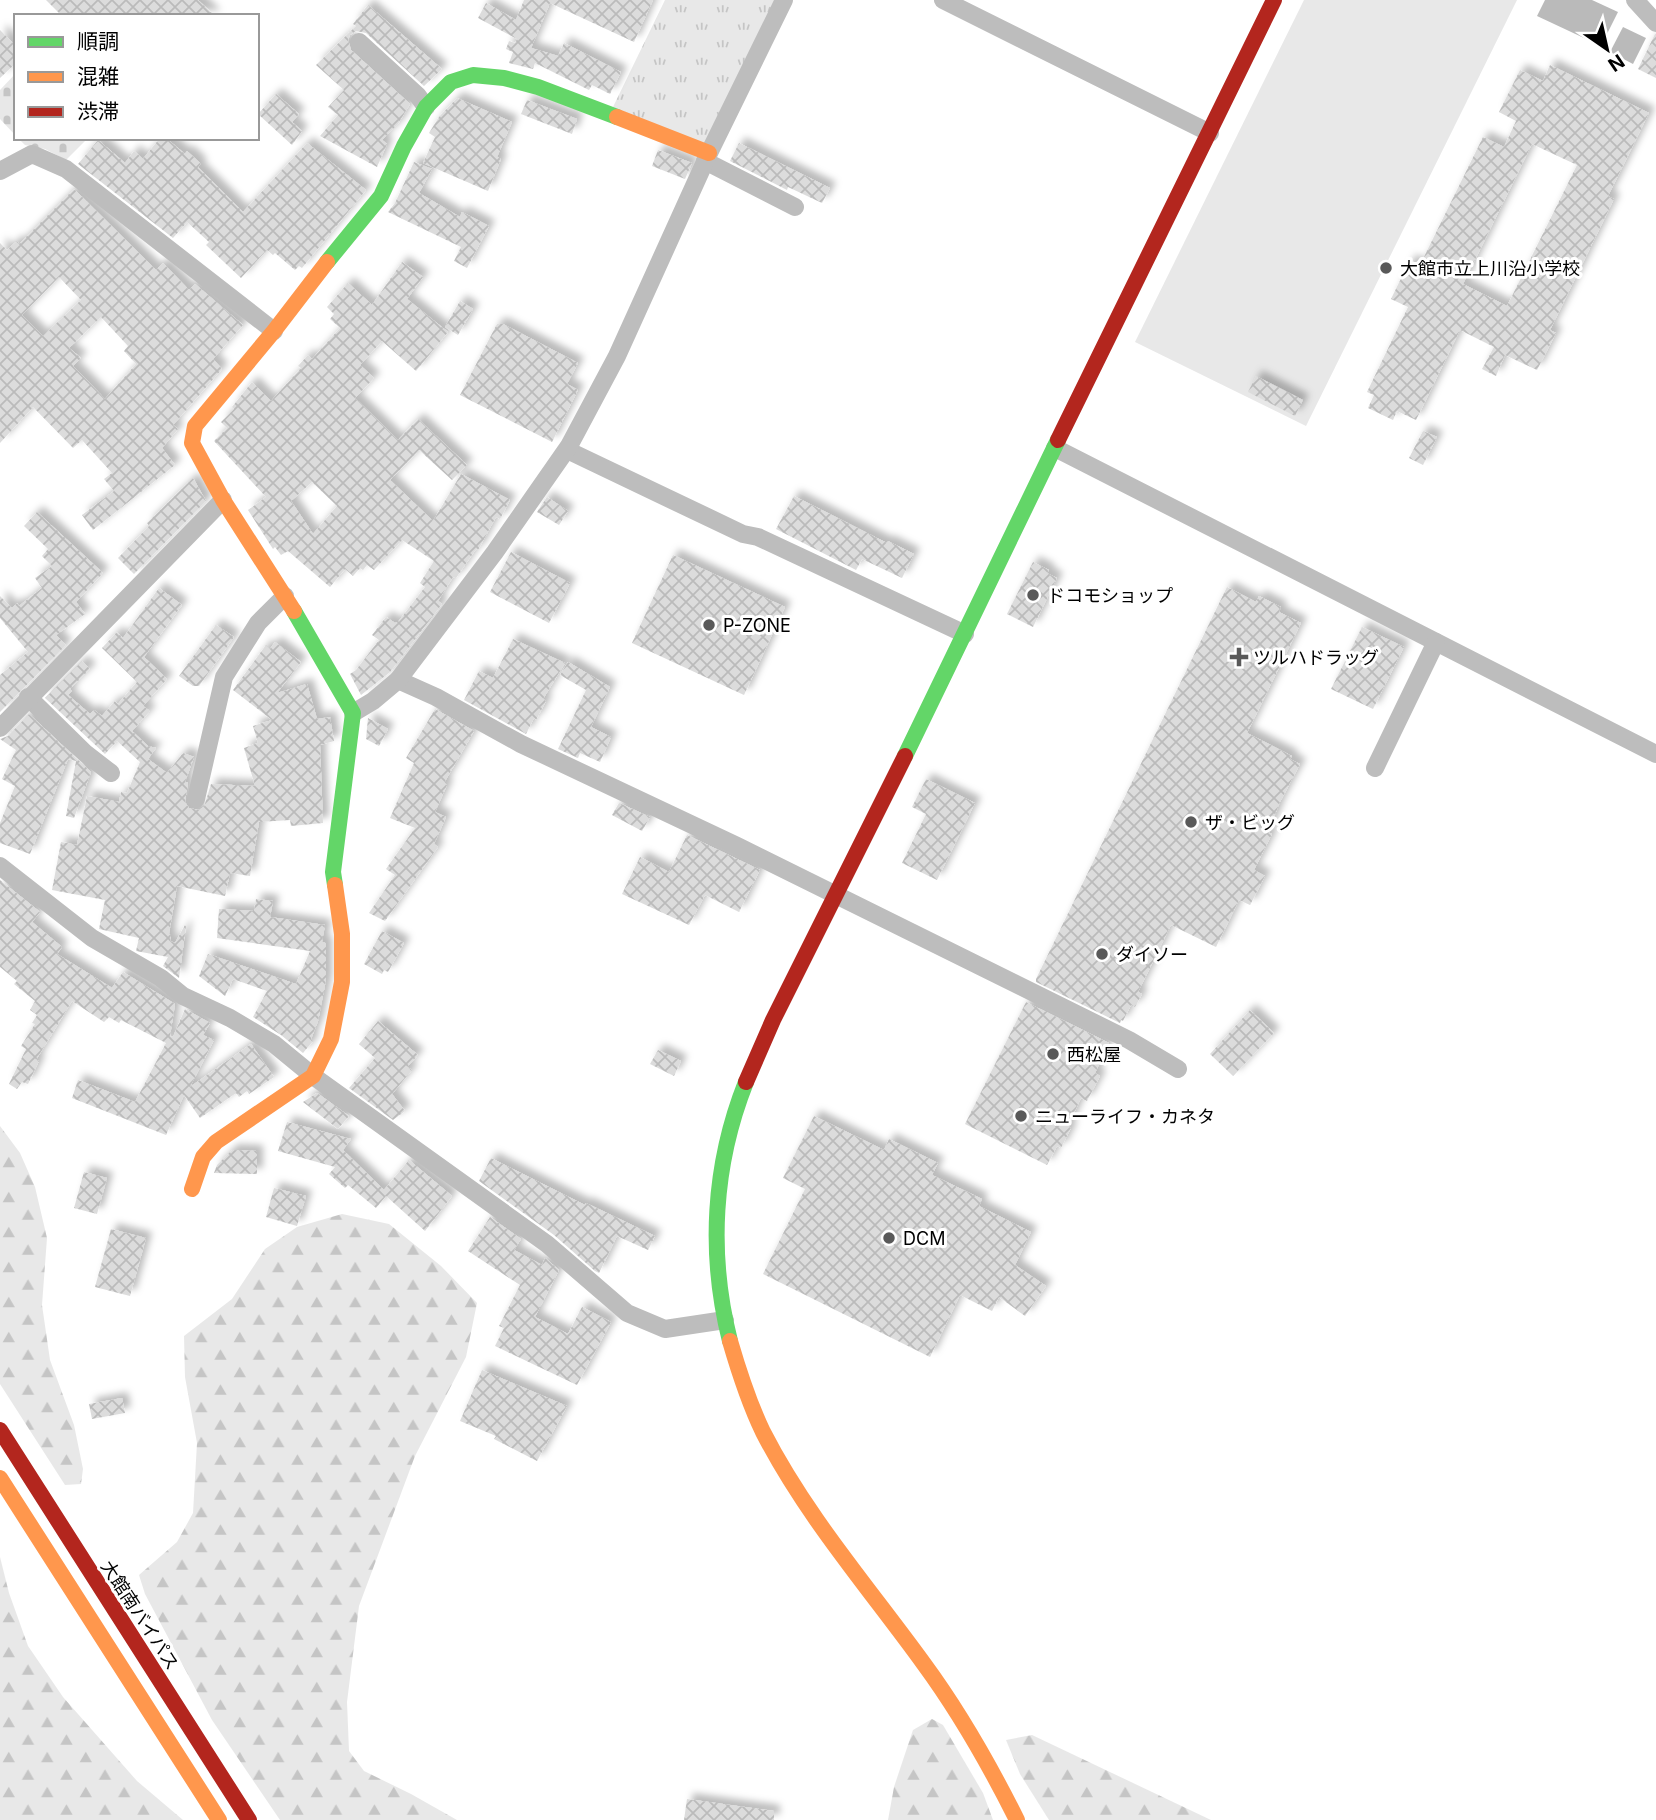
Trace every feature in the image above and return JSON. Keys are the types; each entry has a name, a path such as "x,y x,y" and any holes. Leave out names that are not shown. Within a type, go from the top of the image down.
{"main road":[{"path":"1017,1820 974,1739 947,1696 814,1514 777,1457 750,1402 732,1349 720,1287 716,1230 720,1174 725,1147 748,1074 1274,0"},
{"path":"192,1189 203,1157 216,1142 313,1076 331,1039 342,982 342,934 332,872 353,713 314,642 223,500 192,443 195,425 381,196 426,107 451,82 473,75 504,78 538,87 707,157"},
{"name":"大館南バイパス","path":"0,1430 248,1820"},
{"path":"0,1478 219,1820"}],"street":[{"path":"353,713 373,701 398,680 511,530 567,450 617,355 707,157 784,0"},
{"path":"943,0 1210,133"},
{"path":"1635,0 1656,23"},
{"path":"359,42 418,96 426,107"},
{"path":"0,171 32,154 66,169 274,331"},
{"path":"707,157 795,207"},
{"path":"1055,448 1656,754"},
{"path":"567,450 743,534 758,537 965,634"},
{"path":"0,728 223,500"},
{"path":"195,799 224,677 258,623 285,596"},
{"path":"1375,768 1436,642"},
{"path":"398,680 436,697 521,744 725,840 1129,1040 1178,1069"},
{"path":"28,697 111,773"},
{"path":"0,866 92,938 161,978 183,996 230,1017 274,1044 313,1076 547,1244 627,1312 665,1329 725,1320"}],"green space":[{"path":"665,0 777,0 706,147 613,107"},
{"path":"1304,0 1517,0 1306,426 1135,342"},
{"path":"14,75 14,134 0,119 0,90"},
{"path":"20,140 86,140 66,160 45,149 25,145"},
{"path":"0,1126 20,1153 35,1187 47,1238 42,1305 50,1360 74,1425 83,1469 81,1484 65,1485 0,1384"},
{"path":"342,1214 389,1224 441,1266 477,1303 466,1357 415,1456 359,1606 347,1702 349,1751 364,1771 457,1820 280,1820 212,1720 145,1594 139,1575 177,1542 193,1513 197,1443 185,1377 184,1336 232,1299 265,1249 297,1227"},
{"path":"0,1557 9,1593 28,1646 63,1697 137,1781 183,1820 0,1820"},
{"path":"932,1719 943,1725 983,1793 993,1820 888,1820 894,1787 913,1730"},
{"path":"1032,1735 1211,1820 1049,1820 1020,1774 1006,1740"}],"shaded area":[{"path":"1545,0 1592,0 1618,12 1601,46 1537,16"},
{"path":"1623,27 1646,38 1633,64 1610,52"}],"building":[{"path":"46,0 198,0 213,14 60,14"},
{"path":"524,0 653,0 634,42 550,3 531,48 558,56 564,43 621,72 610,94 592,85 589,90 535,63 533,69 509,63 513,52 506,49 509,41 515,43 517,39 478,18 486,3 516,20"},
{"path":"368,5 442,69 424,86 366,33 356,31 350,35 348,40 351,50 410,104 398,124 382,140 387,144 377,167 320,136 338,115 328,107 344,90 316,65 356,26 353,24"},
{"path":"0,30 14,44 14,65 0,78"},
{"path":"1656,34 1656,78 1638,69"},
{"path":"1550,65 1649,113 1608,196 1614,199 1550,330 1556,333 1537,370 1505,355 1496,376 1482,369 1494,347 1460,330 1416,420 1397,411 1393,420 1368,408 1374,395 1367,392 1408,307 1391,299 1410,260 1420,265 1483,137 1504,147 1516,121 1499,112 1520,70 1543,81","holes":["1532,144 1577,165 1507,306 1463,284"]},
{"path":"276,94 299,114 292,122 302,131 292,145 259,113"},
{"path":"457,98 512,122 497,157 501,159 488,191 423,163 435,137 429,133 439,117"},
{"path":"527,100 577,119 572,134 521,114"},
{"path":"98,140 125,163 134,151 143,159 158,140 168,140 185,154 187,151 201,164 198,167 243,212 307,143 366,190 302,268 299,266 295,270 275,253 273,255 267,250 241,278 206,245 209,242 187,222 173,238 78,164"},
{"path":"739,143 830,188 822,203 788,187 787,190 730,161"},
{"path":"658,150 692,163 685,179 652,166"},
{"path":"414,162 432,169 419,193 460,217 462,212 489,226 467,268 454,261 461,247 388,212"},
{"path":"74,189 156,270 163,263 189,290 195,284 243,325 213,359 222,369 173,425 178,429 162,448 175,465 93,530 82,515 114,491 104,479 112,473 82,440 73,448 33,407 0,443 0,243 7,250 17,241 19,244","holes":["59,277 81,300 43,336 22,315","101,317 128,346 124,351 136,364 105,399 73,366 81,358 69,348"]},
{"path":"402,262 423,277 407,299 448,332 416,371 382,341 360,365 374,378 355,398 398,440 418,419 467,465 452,480 419,450 390,480 433,521 461,474 510,500 500,519 496,517 478,550 476,549 456,578 453,577 438,601 442,604 390,672 361,695 350,674 379,640 372,635 386,617 398,622 425,587 420,583 434,561 402,540 374,570 367,565 353,576 345,569 330,587 288,551 281,555 275,547 273,549 248,510 266,497 214,441 227,428 221,422 234,409 232,407 252,382 271,401 301,368 298,366 308,355 312,359 340,328 330,319 334,314 327,307 348,283 372,305","holes":["312,482 337,506 313,534 291,501"]},
{"path":"460,301 473,309 458,335 445,327"},
{"path":"497,324 503,324 578,363 567,384 578,390 552,442 460,395"},
{"path":"1256,376 1303,400 1295,416 1248,392"},
{"path":"1423,431 1437,437 1423,465 1409,458"},
{"path":"193,478 206,501 134,574 118,558 149,526 147,523"},
{"path":"794,496 914,554 902,578 862,559 856,570 776,529"},
{"path":"547,497 568,511 559,525 537,512"},
{"path":"37,512 103,573 76,602 85,614 56,635 66,645 0,712 0,675 28,652 0,618 0,596 12,608 17,603 19,606 42,588 35,578 52,566 42,556 48,549 24,526"},
{"path":"511,552 570,583 549,623 490,592"},
{"name":"P-ZONE","path":"673,555 785,607 744,695 632,643"},
{"path":"1033,562 1049,570 1047,573 1057,578 1033,627 1007,614"},
{"path":"1227,587 1256,602 1259,596 1281,607 1279,612 1301,623 1247,733 1292,756 1290,759 1300,764 1280,802 1268,832 1272,834 1254,870 1265,876 1250,905 1239,900 1216,947 1171,925 1138,992 1142,994 1135,1007 1131,1005 1120,1023 1036,982 1036,979"},
{"path":"159,588 182,605 144,657 167,679 143,706 150,711 132,731 148,746 156,748 148,759 167,773 183,753 194,757 185,782 188,782 185,802 189,808 199,810 204,807 211,784 255,786 244,748 258,743 253,726 272,720 233,690 266,645 270,649 275,642 301,662 277,693 307,684 317,719 330,717 334,741 320,745 323,823 291,826 290,820 259,822 250,876 230,873 225,896 177,886 169,934 170,941 175,943 186,926 179,978 163,966 168,957 136,951 139,938 99,929 105,900 52,890 61,842 77,845 87,796 119,802 121,792 127,793 140,762 117,741 105,754 45,698 82,661 90,669 70,689 72,691 68,695 90,714 94,710 102,716 115,701 118,704 137,682 102,648 117,632 123,638"},
{"path":"216,625 234,637 199,686 193,686 179,676"},
{"path":"1362,627 1404,647 1373,709 1331,689"},
{"path":"513,639 565,663 526,734 464,700 479,671 493,678"},
{"path":"568,662 610,687 591,727 611,737 600,762 580,753 578,758 558,749 586,690 560,675"},
{"path":"435,709 474,731 444,783 447,785 435,812 446,817 434,844 438,847 385,921 369,913 395,875 386,869 415,828 390,818 414,763 406,758"},
{"path":"29,714 91,772 74,818 66,816 76,761 68,759 30,854 0,843 0,823 15,786 2,779 16,750 0,739 8,736"},
{"path":"368,718 388,729 379,746 366,739"},
{"path":"926,779 975,803 937,880 902,863 926,814 912,807"},
{"path":"619,803 650,817 642,831 612,815"},
{"path":"687,835 760,870 739,912 705,895 689,925 622,894 640,857 669,872"},
{"path":"0,880 40,912 32,922 62,947 57,954 112,988 123,972 175,1004 170,1036 173,1037 185,1009 210,1023 203,1035 214,1040 190,1087 251,1044 274,1077 249,1094 247,1091 239,1097 236,1093 200,1118 184,1095 166,1135 72,1098 78,1080 135,1102 166,1043 121,1020 119,1023 109,1017 104,1022 72,1001 36,1060 39,1061 28,1084 22,1082 17,1089 9,1084 26,1049 21,1046 35,1024 32,1023 37,1015 30,1010 35,1001 14,984 17,981 0,967"},
{"path":"256,899 273,901 270,917 325,925 322,942 326,942 326,980 318,1021 311,1039 313,1041 303,1053 253,1017 267,991 233,979 225,996 199,976 208,954 296,984 310,951 217,938 219,909 254,911"},
{"path":"382,931 404,943 388,972 384,970 382,974 364,964"},
{"path":"1026,1002 1109,1043 1095,1073 1100,1076 1087,1101 1081,1098 1061,1148 1057,1146 1047,1165 965,1124"},
{"path":"1250,1010 1274,1033 1233,1076 1210,1054"},
{"path":"378,1021 418,1055 407,1067 412,1070 392,1094 405,1111 393,1120 349,1088 375,1058 359,1044"},
{"path":"658,1050 681,1061 674,1076 650,1064"},
{"path":"317,1093 349,1116 338,1129 303,1102"},
{"path":"814,1116 884,1150 889,1139 938,1163 932,1175 982,1199 979,1206 1031,1232 1015,1265 1046,1286 1025,1316 999,1297 992,1311 960,1295 930,1357 763,1274 805,1189 783,1178"},
{"path":"287,1122 351,1139 343,1150 384,1190 409,1160 452,1196 425,1231 386,1196 376,1208 348,1185 345,1188 329,1174 335,1167 278,1151"},
{"path":"232,1150 257,1151 257,1174 214,1173 217,1165"},
{"path":"491,1158 655,1236 648,1250 617,1236 599,1273 595,1271 554,1235 479,1181"},
{"path":"84,1172 107,1178 97,1214 74,1208"},
{"path":"274,1188 306,1196 297,1226 266,1217"},
{"path":"490,1217 521,1239 514,1250 542,1265 545,1258 559,1270 535,1317 568,1334 582,1307 611,1322 577,1385 495,1346 504,1328 499,1326 520,1285 468,1251"},
{"path":"111,1229 146,1238 130,1296 95,1287"},
{"path":"482,1370 567,1406 537,1461 494,1439 496,1436 460,1421"},
{"path":"122,1398 125,1413 92,1419 89,1404"},
{"path":"687,1799 774,1811 774,1820 684,1820"}],"traffic: fast":[{"path":"327,262 381,196 426,107 451,82 473,75 504,78 538,87 617,117"},
{"path":"905,756 1058,440"},
{"path":"294,611 353,713 333,872 335,885"},
{"path":"730,1341 719,1276 717,1210 726,1145 746,1082"}],"traffic: slow":[{"path":"617,117 709,153"},
{"path":"294,611 223,500 192,443 195,426 327,262"},
{"path":"192,1189 203,1157 216,1142 313,1076 331,1039 342,982 342,934 335,885"},
{"path":"730,1341 753,1410 780,1463 818,1522 950,1701 1017,1820"},
{"path":"0,1478 219,1820"}],"traffic: jam":[{"path":"1058,440 1274,0"},
{"path":"746,1082 773,1020 905,756"},
{"path":"0,1430 249,1820"}],"place":[{"name":"大館市立上川沿小学校","path":"1386,268"},
{"name":"ドコモショップ","path":"1033,595"},
{"name":"P-ZONE","path":"709,625"},
{"name":"ツルハドラッグ","path":"1239,657"},
{"name":"ザ・ビッグ","path":"1191,822"},
{"name":"ダイソー","path":"1102,954"},
{"name":"西松屋","path":"1053,1054"},
{"name":"ニューライフ・カネタ","path":"1021,1116"},
{"name":"DCM","path":"889,1238"}]}
